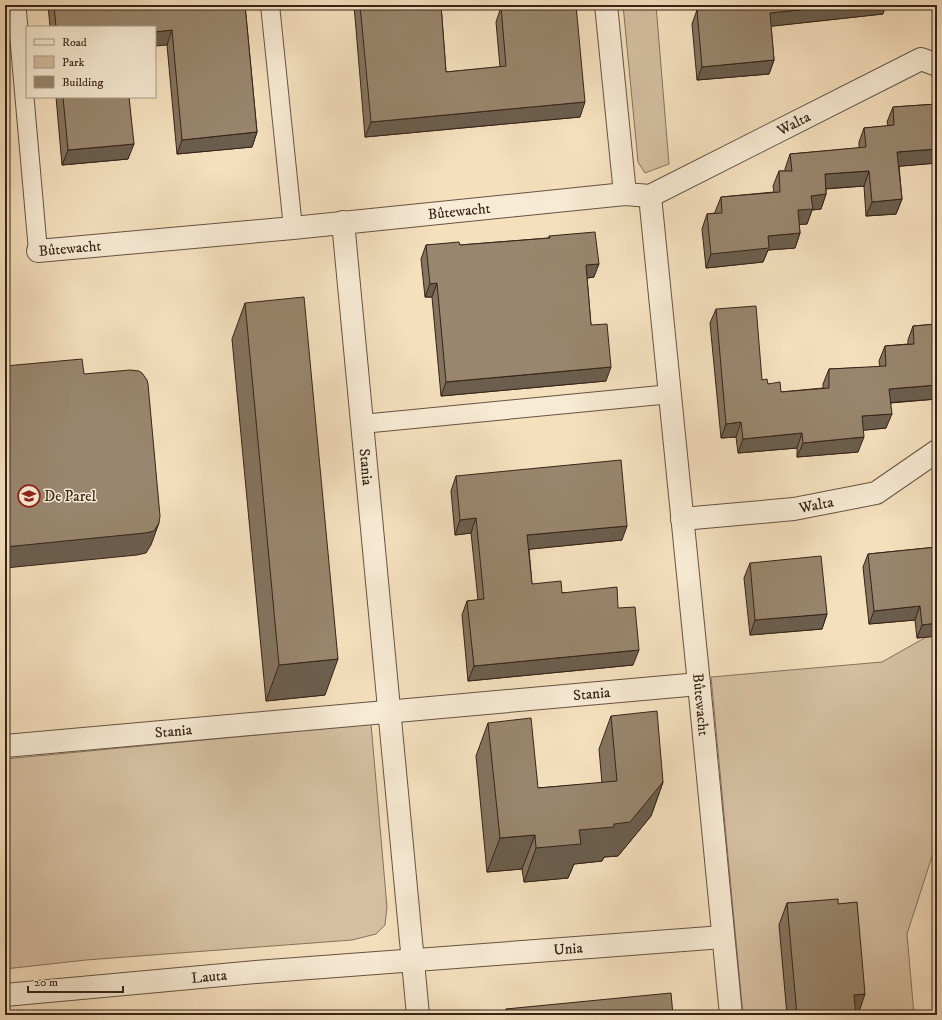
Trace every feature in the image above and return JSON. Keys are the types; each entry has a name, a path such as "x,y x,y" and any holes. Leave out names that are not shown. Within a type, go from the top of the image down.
{"street":[{"path":"606,5 625,194"},
{"name":"Walta","path":"650,196 921,59 937,65"},
{"name":"Bûtewacht","path":"38,251 293,228 625,194 650,196 671,394 731,1015"},
{"name":"Stania","path":"343,222 418,1015"},
{"name":"Walta","path":"682,519 794,509 876,493 937,451"},
{"name":"Stania","path":"5,746 699,684"},
{"name":"Unia","path":"413,961 723,937"},
{"name":"Lauta","path":"5,995 256,972 413,961"}],"lane":[{"path":"270,5 293,228"},
{"name":"Bûtewacht","path":"17,12 38,251"},
{"path":"362,424 671,394"}],"green space":[{"path":"623,5 656,5 669,164 645,173 638,162"},
{"path":"937,631 937,841 907,934 914,1015 743,1015 711,677 882,662"},
{"path":"371,724 387,907 385,925 376,934 352,940 86,960 5,969 5,759"}],"building":[{"path":"54,5 245,5 257,132 182,140 172,30 156,32 156,26 56,26"},
{"path":"360,5 441,5 446,72 506,66 501,7 511,5 576,5 585,102 371,122"},
{"path":"738,5 846,5 770,13 774,60 702,67 697,10"},
{"path":"63,98 129,98 134,144 68,150"},
{"path":"937,104 937,149 897,152 902,199 872,202 869,171 825,174 826,194 811,196 813,209 798,210 800,233 768,236 769,248 711,254 707,214 722,213 721,197 780,192 779,171 792,171 790,154 866,147 864,128 894,125 893,107"},
{"path":"595,232 599,264 586,265 591,325 607,324 611,367 446,382 437,283 430,284 426,245 459,242 460,245 550,238 549,236"},
{"path":"304,297 338,659 279,665 245,303"},
{"path":"756,306 762,380 767,379 768,384 780,382 781,392 829,388 829,369 886,366 885,346 914,344 913,326 937,324 937,385 889,389 892,414 862,416 864,437 803,443 802,433 743,439 741,422 726,424 716,309"},
{"path":"82,359 84,374 130,370 139,371 147,380 160,516 159,523 154,531 145,533 5,547 5,366"},
{"path":"621,460 627,526 527,535 532,584 561,581 562,593 617,587 618,608 635,607 639,650 474,666 467,601 484,599 476,518 460,520 456,476"},
{"path":"937,547 937,623 922,625 920,606 874,611 868,554"},
{"path":"821,556 827,614 755,620 750,563"},
{"path":"657,711 663,782 630,822 614,824 614,827 579,830 581,844 536,848 535,835 500,838 488,723 531,718 538,788 617,781 611,716"},
{"path":"838,899 838,904 857,902 865,994 854,995 856,1015 797,1015 787,903"},
{"path":"671,993 673,1015 506,1015 506,1009"}],"place":[{"name":"De Parel","path":"29,496"}]}
